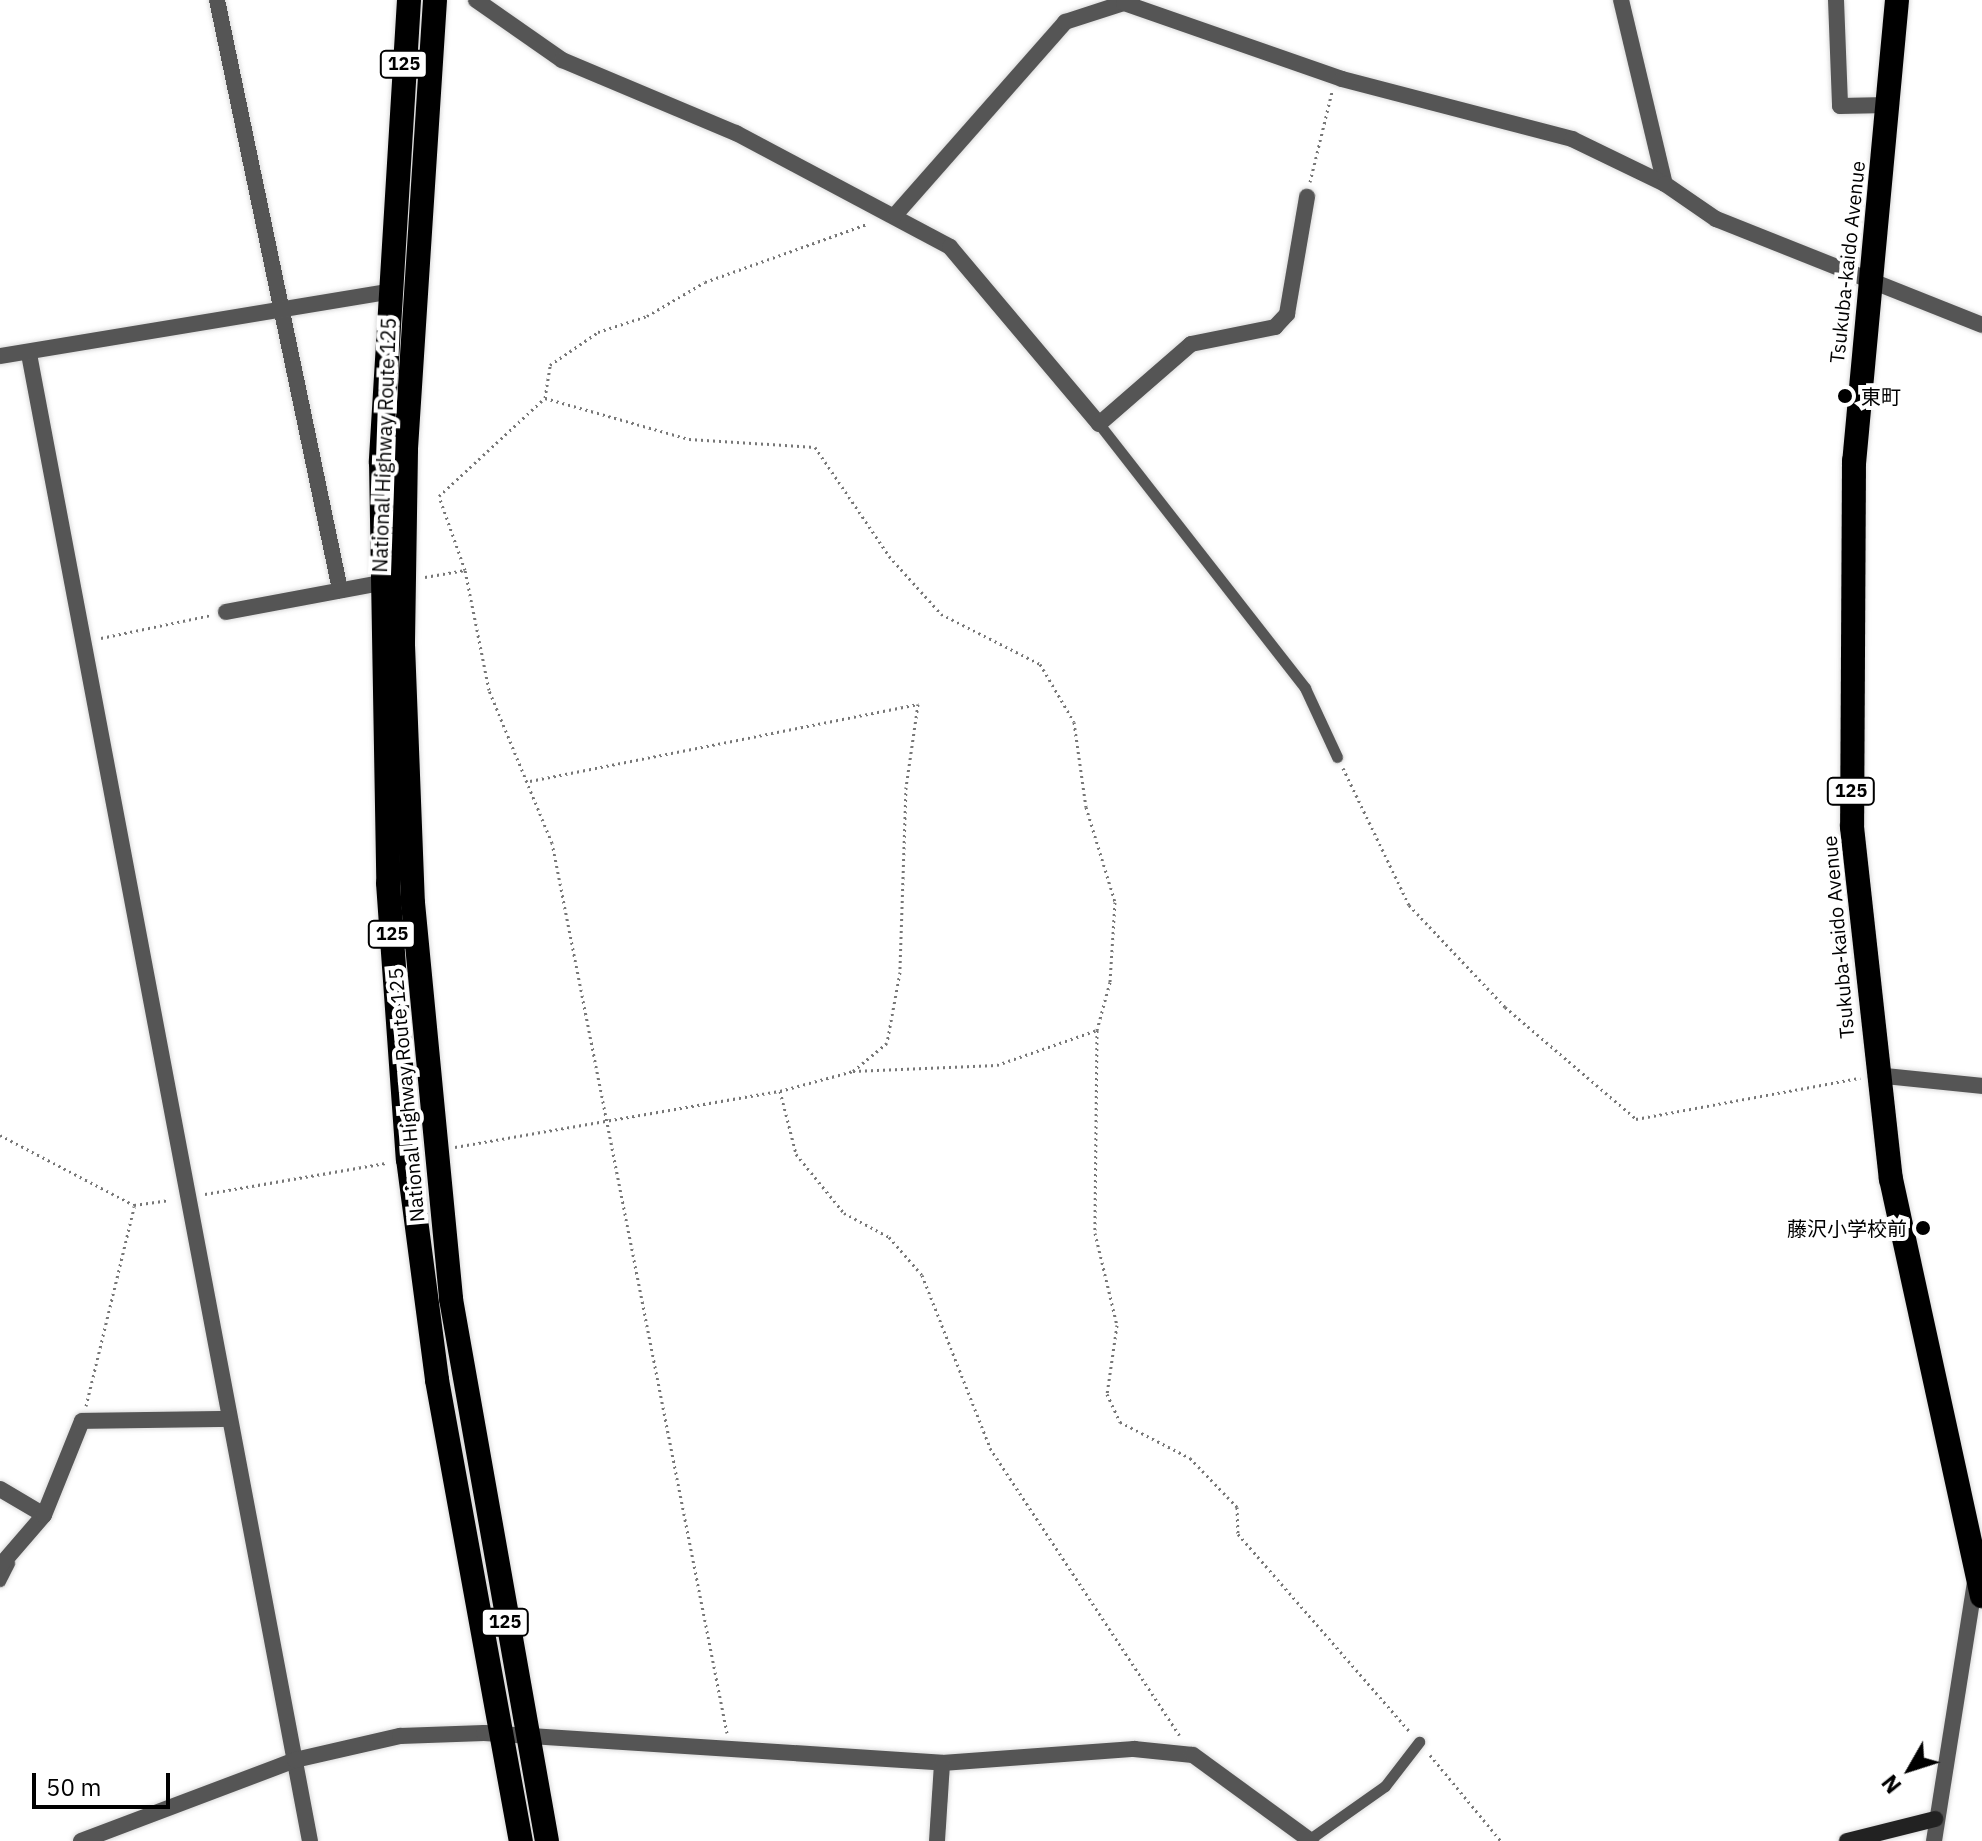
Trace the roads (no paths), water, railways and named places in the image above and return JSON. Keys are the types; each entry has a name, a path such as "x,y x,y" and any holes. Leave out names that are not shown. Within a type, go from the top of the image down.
{"highway":[{"name":"National Highway Route 125","path":"409,0 386,292 392,582 388,883 408,1159 499,1733 521,1841"},
{"name":"National Highway Route 125","path":"435,0 392,582 433,1151 475,1455 547,1841"},
{"name":"Tsukuba-kaido Avenue","path":"1897,0 1868,280 1854,461 1849,755 1876,1075 1980,1584"}],"street":[{"path":"217,0 340,590"},
{"path":"477,0 562,60 736,133 896,214 950,247 1099,424 1191,344 1275,327 1287,314 1307,197"},
{"path":"1621,0 1665,184"},
{"path":"1836,0 1840,106 1888,105"},
{"path":"896,214 1065,22 1121,2 1335,77 1572,139 1665,184 1716,219 1982,325"},
{"path":"0,356 29,354 386,292"},
{"path":"29,354 310,1841"},
{"path":"226,612 392,582"},
{"path":"1876,1075 1982,1086"},
{"path":"4,1564 44,1515 82,1421 229,1419"},
{"path":"0,1489 44,1515"},
{"name":"Tsukuba-kaido Avenue","path":"1934,1841 1935,1819 1980,1584"},
{"path":"81,1841 295,1760 400,1736 499,1733 942,1763 1134,1749 1193,1755 1309,1840"},
{"path":"937,1841 942,1763"},
{"path":"1847,1841 1935,1819"}],"lane":[{"path":"1099,424 1305,688 1337,757"},
{"path":"0,1581 4,1564"},
{"path":"1309,1840 1385,1786 1419,1742"}],"place":[{"name":"東町","path":"1845,396"},
{"name":"藤沢小学校前","path":"1923,1228"}]}
